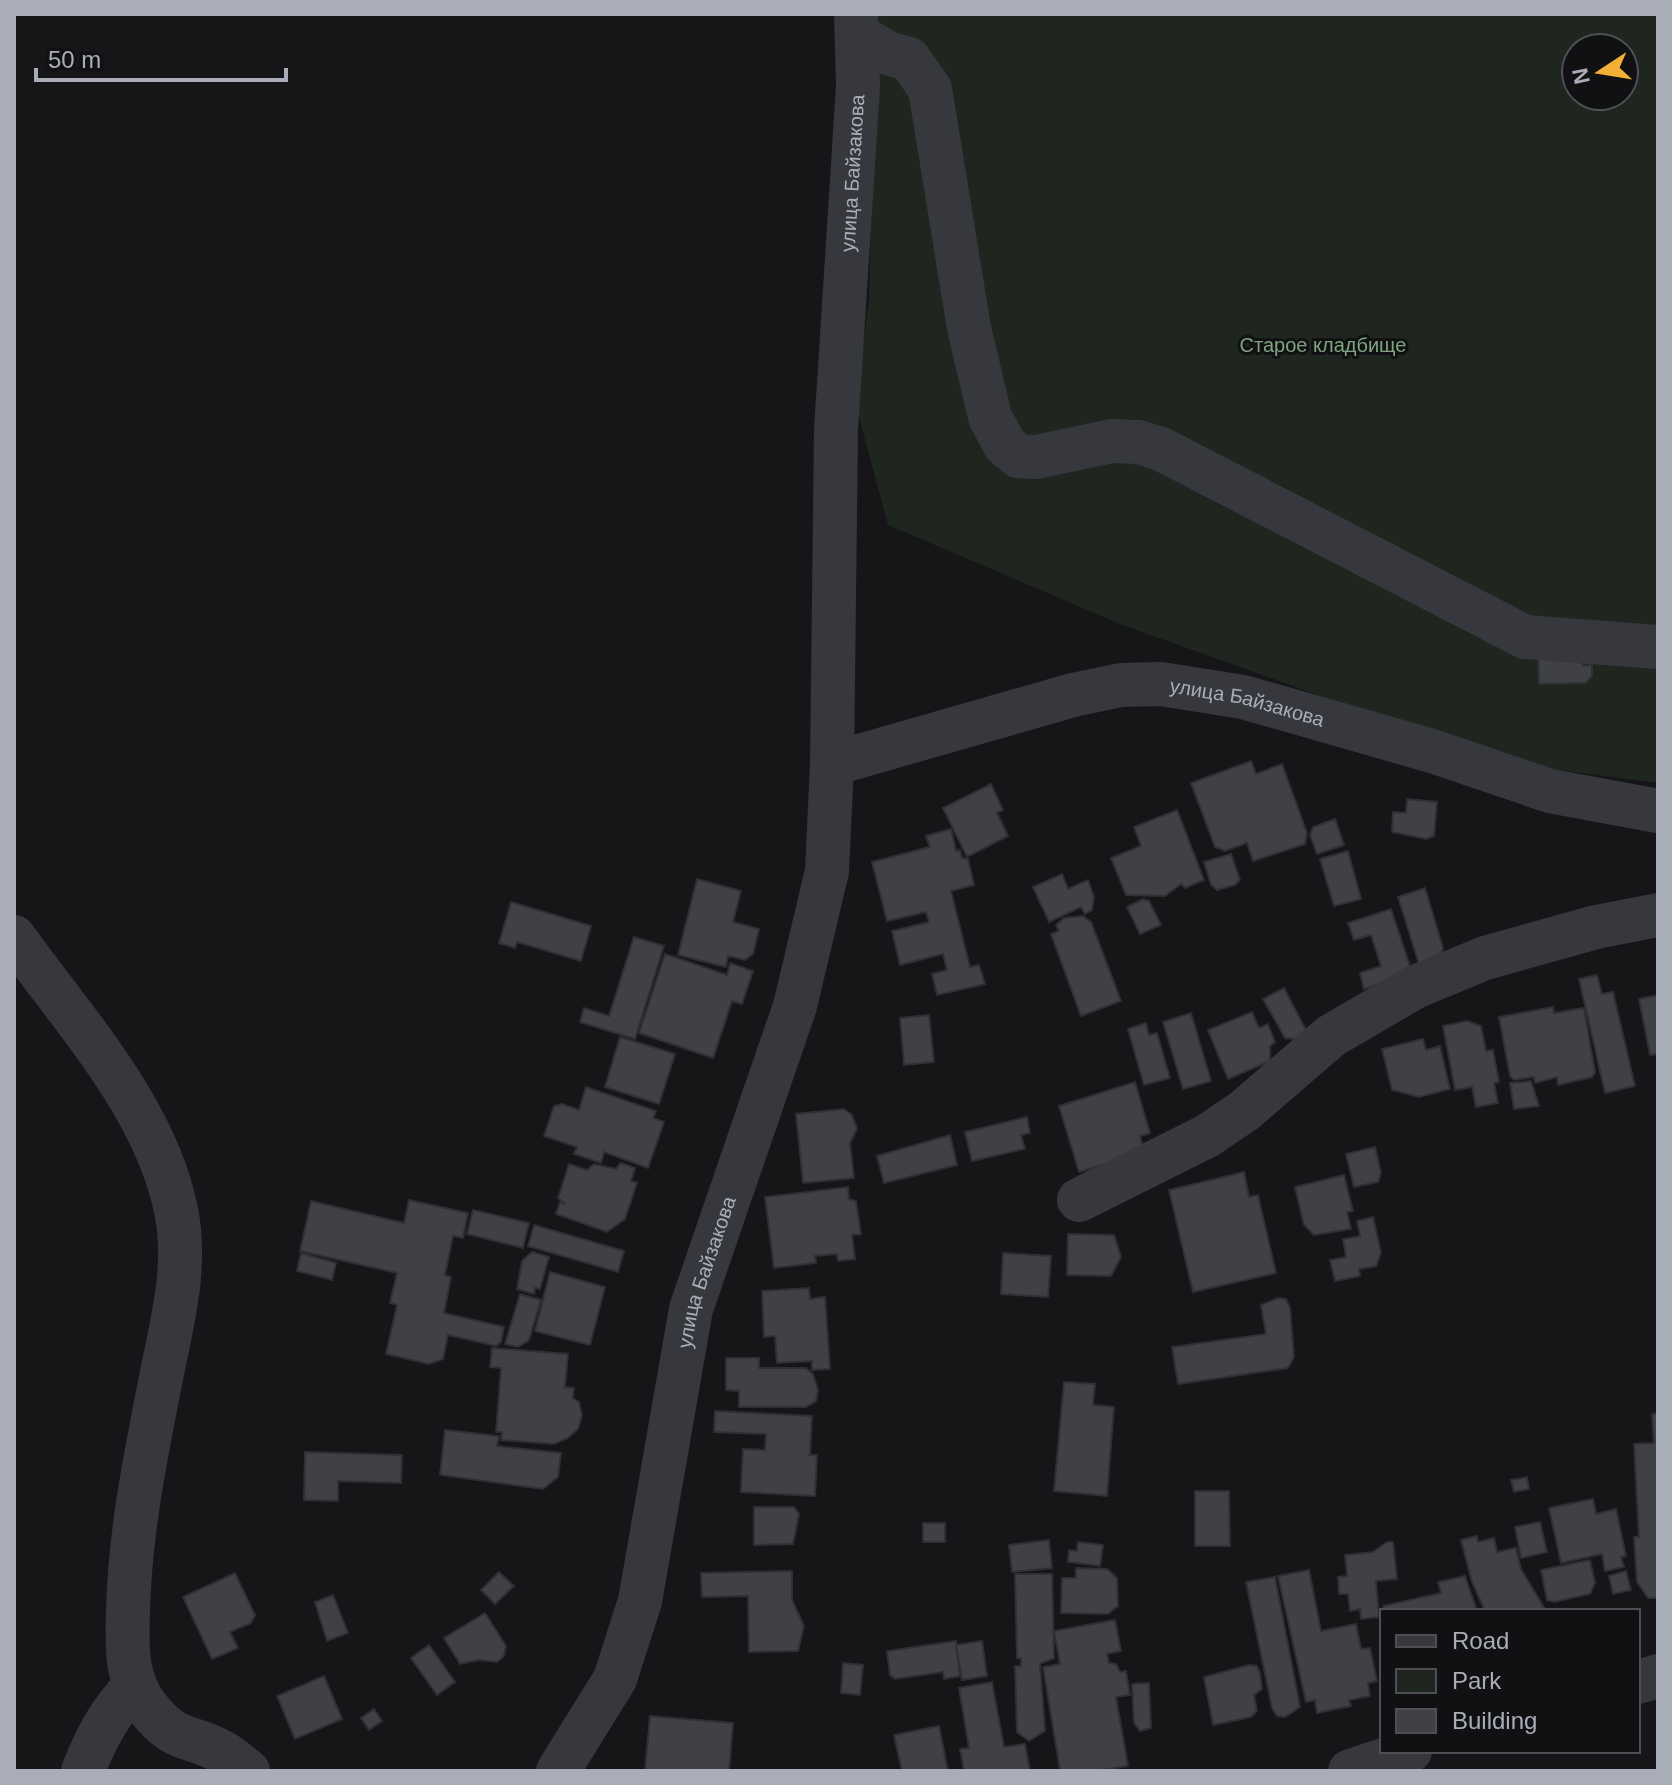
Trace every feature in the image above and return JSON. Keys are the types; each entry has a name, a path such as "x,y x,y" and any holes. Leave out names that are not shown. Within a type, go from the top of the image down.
{"street":[{"path":"857,25 890,54 909,59 930,89 990,417 1005,445 1018,456 1036,457 1112,441 1150,446 1525,637 1658,647"},
{"name":"улица Байзакова","path":"558,1771 615,1679 640,1601 691,1309 795,1006 827,871 832,764 836,430 858,86 857,25"},
{"name":"улица Байзакова","path":"832,764 1073,695 1121,685 1161,684 1243,697 1432,751 1550,791 1658,811"},
{"path":"1079,1200 1207,1136 1244,1111 1331,1036 1415,987 1485,958 1596,927 1658,915"},
{"path":"14,937 113,1073 141,1119 164,1168 176,1212 180,1286 133,1523 127,1655 135,1686 145,1705 170,1733 223,1752 248,1771"},
{"path":"83,1771 102,1727 117,1704 135,1686"},
{"path":"1350,1771 1404,1753"}],"green space":[{"name":"Старое кладбище","path":"870,14 1658,14 1658,783 1508,763 1120,624 888,525 856,406 869,299 874,114"}],"building":[{"path":"1583,652 1583,666 1592,665 1592,676 1586,683 1539,684 1538,654"},
{"path":"1251,761 1256,774 1282,764 1307,833 1305,844 1253,861 1247,843 1225,851 1215,847 1191,783"},
{"path":"991,784 1003,810 997,813 1008,836 967,857 943,808"},
{"path":"1407,799 1437,802 1434,836 1426,839 1392,832 1393,812 1406,813"},
{"path":"1177,810 1204,880 1185,888 1181,884 1165,896 1126,895 1111,858 1141,846 1134,827"},
{"path":"1335,819 1344,845 1317,854 1310,835 1313,827"},
{"path":"951,829 956,851 960,850 962,858 968,859 974,885 951,891 970,967 979,965 985,984 937,995 932,974 947,970 943,954 900,965 892,931 929,922 926,912 887,921 872,862 930,847 926,836"},
{"path":"1348,851 1361,899 1334,906 1320,859"},
{"path":"1231,854 1240,880 1235,885 1217,890 1211,885 1204,862"},
{"path":"1062,874 1068,889 1088,880 1094,897 1092,910 1085,914 1081,907 1049,922 1033,887"},
{"path":"697,879 741,891 733,922 759,929 753,954 745,960 728,956 726,967 678,955"},
{"path":"1425,888 1443,948 1441,957 1419,964 1398,897"},
{"path":"1143,899 1149,901 1161,925 1140,934 1127,907"},
{"path":"511,902 591,926 581,961 517,942 515,948 499,943"},
{"path":"1391,909 1410,966 1408,974 1364,989 1360,973 1381,966 1371,935 1354,940 1348,923"},
{"path":"1083,916 1091,922 1121,1001 1081,1016 1051,934 1059,931 1056,925 1064,918"},
{"path":"634,937 664,946 635,1039 580,1022 584,1008 609,1016"},
{"path":"665,954 727,975 730,963 753,971 742,1004 732,1001 713,1058 639,1033"},
{"path":"1597,975 1602,994 1613,992 1635,1086 1605,1093 1579,979"},
{"path":"1284,988 1306,1030 1296,1039 1285,1038 1263,999"},
{"path":"1658,995 1658,1054 1650,1055 1639,999"},
{"path":"1553,1007 1554,1013 1584,1008 1595,1072 1592,1077 1558,1085 1557,1077 1535,1083 1534,1077 1514,1080 1510,1076 1499,1017"},
{"path":"1252,1012 1259,1028 1268,1024 1275,1042 1270,1046 1270,1061 1228,1079 1208,1030"},
{"path":"1191,1013 1211,1081 1183,1089 1163,1022"},
{"path":"929,1015 934,1062 904,1065 900,1018"},
{"path":"1467,1021 1481,1026 1486,1051 1493,1050 1499,1082 1494,1083 1498,1103 1476,1107 1472,1087 1455,1090 1443,1026"},
{"path":"1146,1023 1149,1035 1157,1033 1170,1078 1144,1085 1128,1029"},
{"path":"620,1037 675,1054 659,1104 605,1087"},
{"path":"1423,1039 1426,1050 1440,1046 1450,1089 1419,1097 1392,1090 1382,1049"},
{"path":"1531,1081 1539,1106 1514,1109 1510,1083"},
{"path":"1135,1082 1150,1133 1140,1136 1144,1152 1079,1172 1059,1106"},
{"path":"586,1087 656,1111 653,1118 664,1122 648,1168 604,1152 601,1163 574,1154 577,1147 544,1136 554,1106 562,1104 579,1110"},
{"path":"844,1109 852,1115 857,1129 850,1143 854,1178 803,1183 796,1114"},
{"path":"1027,1117 1030,1133 1021,1135 1025,1149 972,1161 965,1132"},
{"path":"950,1135 957,1165 884,1183 877,1156"},
{"path":"1375,1147 1381,1173 1378,1182 1354,1187 1346,1154"},
{"path":"621,1163 635,1168 631,1181 637,1183 625,1219 607,1232 556,1214 560,1202 565,1204 558,1198 569,1164 587,1170 594,1164 616,1169"},
{"path":"1244,1172 1249,1197 1258,1195 1276,1273 1193,1292 1169,1190"},
{"path":"1344,1175 1353,1211 1347,1212 1351,1229 1314,1235 1304,1225 1295,1187"},
{"path":"848,1187 849,1199 856,1201 861,1234 852,1235 855,1259 838,1261 837,1254 815,1256 816,1263 774,1268 765,1197"},
{"path":"409,1200 468,1213 463,1238 453,1236 445,1275 451,1277 444,1313 504,1327 501,1342 496,1346 448,1335 443,1359 429,1364 386,1354 397,1305 390,1303 397,1273 300,1251 311,1201 404,1223"},
{"path":"473,1210 529,1223 523,1248 467,1234"},
{"path":"1373,1217 1381,1253 1376,1266 1359,1269 1360,1276 1335,1281 1330,1260 1346,1257 1343,1239 1360,1236 1357,1221"},
{"path":"534,1225 624,1251 618,1272 528,1246"},
{"path":"1068,1234 1114,1235 1121,1257 1111,1276 1067,1275"},
{"path":"532,1252 549,1257 540,1289 535,1288 534,1294 517,1289 522,1261"},
{"path":"301,1253 336,1263 332,1280 297,1271"},
{"path":"1003,1253 1051,1256 1048,1297 1001,1294"},
{"path":"550,1272 605,1287 590,1345 535,1331"},
{"path":"809,1288 810,1299 825,1297 830,1369 812,1370 812,1361 777,1363 775,1336 764,1337 762,1291"},
{"path":"520,1294 541,1300 529,1340 518,1347 505,1344"},
{"path":"1278,1298 1286,1299 1290,1308 1294,1357 1288,1368 1178,1384 1172,1347 1266,1334 1261,1305"},
{"path":"492,1348 568,1354 565,1387 574,1388 573,1398 579,1402 582,1415 578,1429 554,1444 501,1440 502,1432 496,1432 501,1368 490,1367"},
{"path":"726,1358 759,1358 759,1368 806,1368 813,1374 818,1390 816,1401 806,1407 739,1407 739,1391 726,1390"},
{"path":"1064,1382 1095,1384 1093,1405 1114,1407 1107,1496 1054,1491"},
{"path":"715,1411 812,1416 810,1455 817,1455 815,1496 741,1492 743,1449 765,1450 766,1434 714,1432"},
{"path":"1658,1413 1658,1598 1648,1598 1637,1582 1634,1537 1639,1537 1634,1444 1654,1443 1652,1414"},
{"path":"445,1430 499,1436 497,1446 561,1453 558,1477 543,1489 440,1475"},
{"path":"305,1452 402,1455 401,1483 338,1481 338,1501 304,1500"},
{"path":"1527,1477 1529,1489 1514,1492 1511,1480"},
{"path":"1195,1491 1229,1491 1230,1546 1195,1546"},
{"path":"1593,1499 1596,1514 1616,1509 1626,1556 1621,1557 1624,1567 1605,1571 1602,1554 1561,1563 1549,1508"},
{"path":"754,1507 794,1507 799,1514 793,1544 754,1545"},
{"path":"1540,1522 1547,1552 1521,1558 1515,1527"},
{"path":"923,1523 945,1523 945,1542 923,1542"},
{"path":"1477,1536 1478,1542 1494,1538 1497,1552 1516,1548 1521,1569 1545,1609 1484,1609 1472,1582 1461,1540"},
{"path":"1049,1540 1052,1568 1012,1572 1009,1545"},
{"path":"1078,1542 1103,1545 1100,1566 1068,1562 1069,1550 1077,1551"},
{"path":"1387,1542 1393,1542 1397,1579 1376,1581 1379,1617 1361,1619 1360,1609 1350,1611 1348,1594 1339,1594 1338,1577 1347,1576 1345,1555 1373,1552"},
{"path":"1590,1560 1595,1583 1590,1594 1554,1602 1547,1600 1541,1570"},
{"path":"1076,1568 1107,1569 1117,1578 1118,1606 1108,1614 1061,1613 1062,1578 1076,1578"},
{"path":"1309,1570 1321,1631 1356,1624 1361,1649 1370,1648 1377,1681 1368,1683 1370,1696 1349,1700 1351,1706 1317,1713 1315,1700 1306,1702 1278,1576"},
{"path":"792,1571 792,1600 804,1626 798,1651 749,1652 748,1596 702,1597 701,1573"},
{"path":"1626,1571 1631,1590 1613,1594 1609,1576"},
{"path":"499,1572 514,1586 495,1604 481,1590"},
{"path":"235,1573 255,1615 251,1623 230,1632 238,1648 212,1659 183,1597"},
{"path":"1015,1574 1052,1574 1054,1658 1040,1664 1045,1731 1029,1741 1017,1732 1015,1666 1021,1666 1021,1658 1017,1658"},
{"path":"1465,1576 1476,1609 1384,1609 1383,1606 1441,1593 1438,1582"},
{"path":"1275,1577 1300,1707 1285,1717 1277,1716 1272,1708 1246,1582"},
{"path":"333,1595 348,1633 327,1641 315,1602"},
{"path":"485,1613 506,1646 504,1656 497,1662 479,1660 460,1664 444,1638"},
{"path":"1115,1620 1121,1651 1107,1654 1109,1663 1116,1664 1120,1672 1126,1671 1130,1695 1116,1697 1128,1766 1096,1771 1060,1770 1043,1667 1060,1664 1054,1631"},
{"path":"956,1641 960,1676 944,1679 943,1672 895,1679 890,1675 887,1651"},
{"path":"982,1641 987,1676 962,1680 956,1645"},
{"path":"429,1645 455,1682 437,1695 411,1658"},
{"path":"843,1663 863,1665 860,1695 841,1693"},
{"path":"1249,1665 1257,1666 1260,1673 1262,1689 1254,1695 1257,1711 1251,1717 1213,1725 1204,1677"},
{"path":"324,1676 342,1719 295,1739 277,1696"},
{"path":"992,1682 1004,1747 1025,1744 1030,1771 964,1771 960,1749 969,1748 959,1688"},
{"path":"1149,1683 1151,1728 1140,1731 1134,1723 1132,1684"},
{"path":"374,1709 382,1721 369,1730 361,1718"},
{"path":"650,1716 733,1723 729,1771 645,1771"},
{"path":"939,1726 948,1771 902,1771 894,1735"}]}
